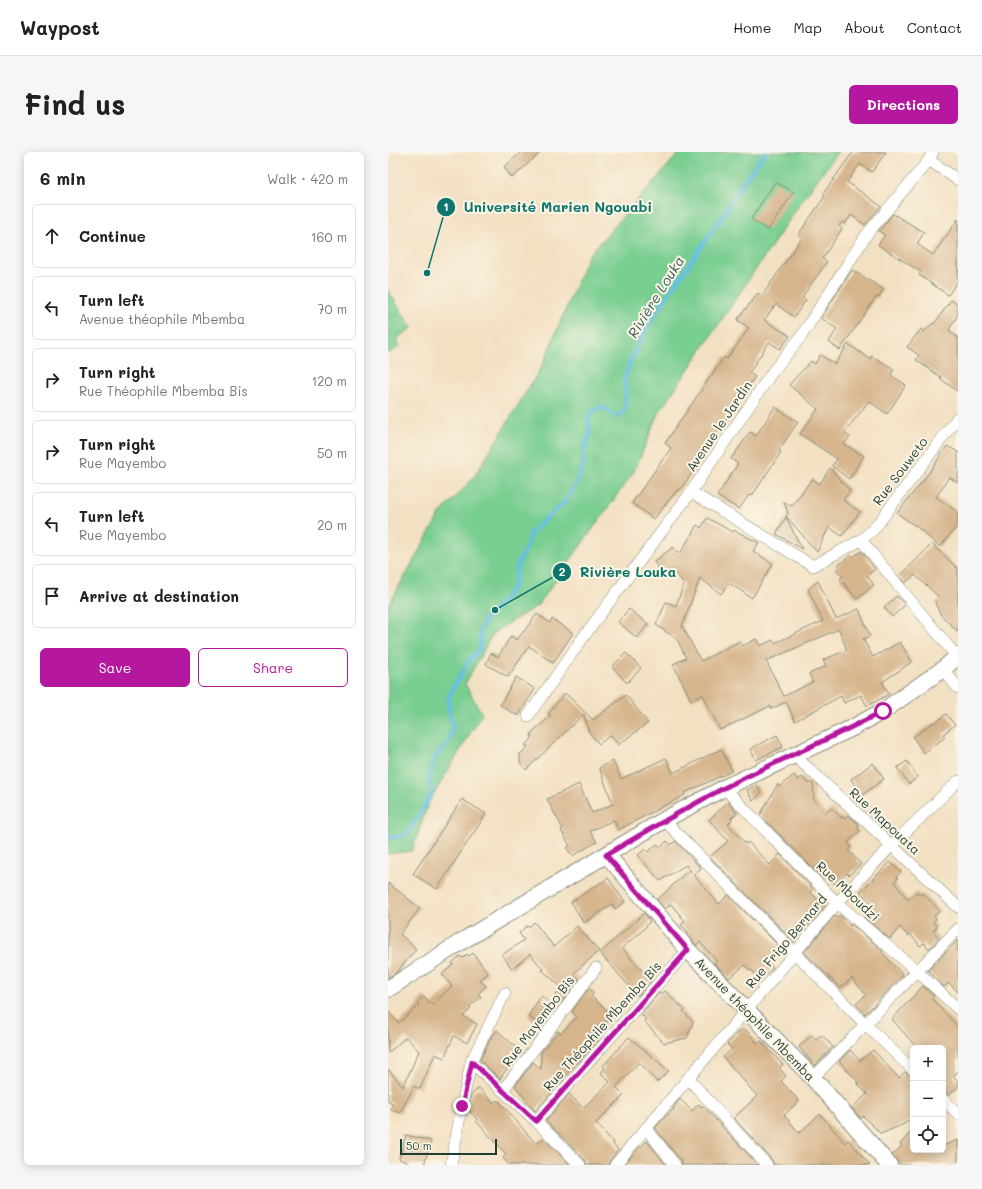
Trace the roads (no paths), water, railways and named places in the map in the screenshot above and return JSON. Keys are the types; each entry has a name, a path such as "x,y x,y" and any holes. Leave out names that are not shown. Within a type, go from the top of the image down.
{"street":[{"path":"931,156 958,180"},
{"name":"Avenue le Jardin","path":"528,716 582,639 691,492 773,371 800,338 866,234 931,156"},
{"name":"Rue Souweto","path":"691,492 813,566 861,540 874,528 894,504 958,417"},
{"path":"388,989 464,940 664,820 724,788 852,728 883,711 958,657 861,540"},
{"path":"943,669 958,688"},
{"name":"Rue Mapouata","path":"794,755 958,907"},
{"name":"Rue Frigo Bernard","path":"615,1165 836,903 891,846 958,781"},
{"name":"Rue Mboudzi","path":"724,788 836,903 917,971 958,1010"},
{"path":"664,820 865,1024 910,1067"},
{"name":"Avenue théophile Mbemba","path":"606,855 688,950 813,1078 889,1165"},
{"path":"813,1078 958,929"},
{"name":"Rue Théophile Mbemba Bis","path":"536,1121 688,950"},
{"name":"Rue Mayembo Bis","path":"503,1090 596,968"},
{"path":"451,1165 472,1062 505,993"},
{"path":"472,1062 536,1121 580,1165"},
{"path":"688,1078 767,1165"},
{"path":"946,1102 958,1114"},
{"path":"646,1128 675,1165"}],"waterway":[{"name":"Rivière Louka","path":"388,837 400,837 407,833 432,794 429,781 435,757 448,743 453,727 449,710 449,696 469,660 480,649 480,632 486,617 495,610 514,586 518,563 525,551 531,532 566,501 573,490 583,466 584,450 590,433 588,418 594,410 603,407 619,417 625,408 626,393 624,383 630,361 652,318 714,227 722,218 746,178 766,152"}],"place":[{"name":"Université Marien Ngouabi","path":"427,273"},
{"name":"Rivière Louka","path":"495,610"}]}
